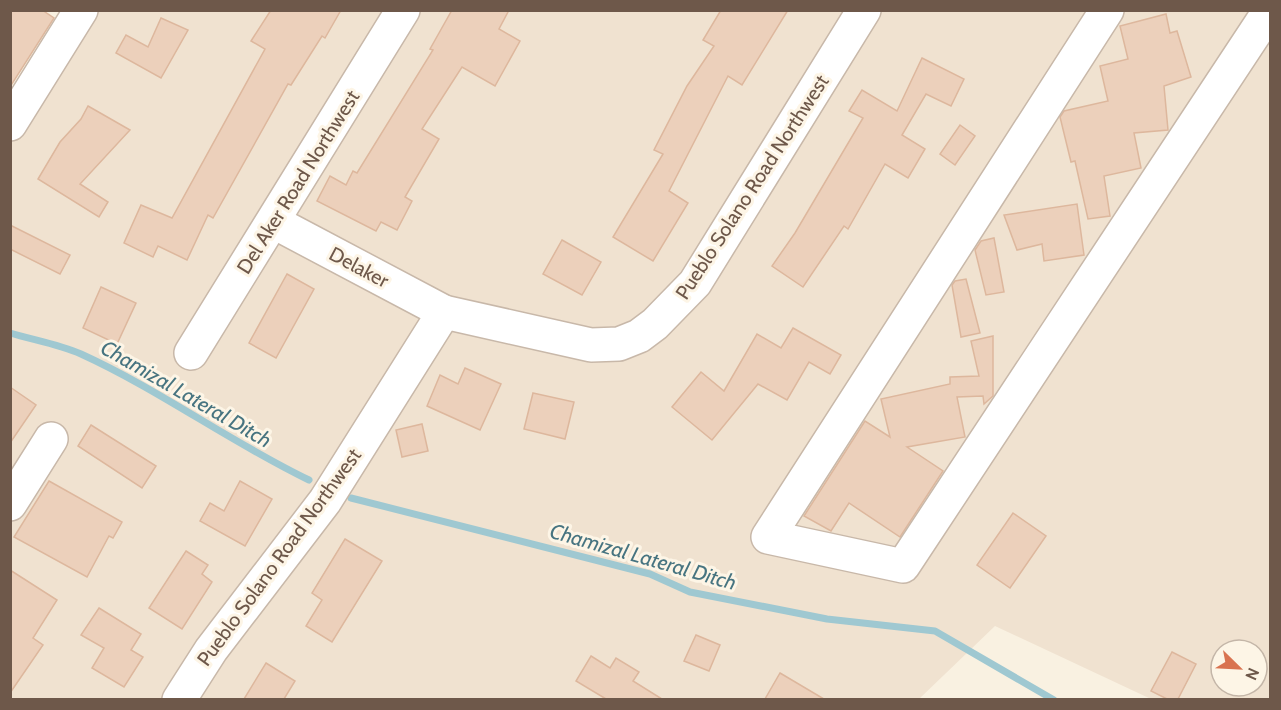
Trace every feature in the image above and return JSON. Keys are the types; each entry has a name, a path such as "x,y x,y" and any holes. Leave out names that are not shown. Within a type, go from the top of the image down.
{"street":[{"path":"10,124 81,10"},
{"name":"Del Aker Road Northwest","path":"190,352 274,222 404,10"},
{"name":"Pueblo Solano Road Northwest","path":"179,699 211,650 325,501 444,312 591,345 620,344 647,330 676,305 695,283 864,10"},
{"path":"1107,10 768,537 903,566 1270,10"},
{"name":"Delaker","path":"274,222 444,312"},
{"path":"10,504 51,439"}],"shaded area":[{"path":"90,11 1270,11 1270,699 1151,699 995,626 919,699 11,699 10,138"}],"building":[{"path":"10,10 42,10 54,18 10,87"},
{"path":"271,10 341,10 325,38 322,36 291,85 288,84 213,218 208,215 187,260 158,246 153,257 124,243 141,205 172,218 265,49 251,41"},
{"path":"452,10 509,10 499,29 520,41 495,86 462,67 422,129 439,139 405,197 412,201 397,230 381,222 376,231 317,201 330,176 346,185 353,171 357,173 433,50 430,49"},
{"path":"721,10 788,10 742,85 728,76 669,191 688,203 653,261 613,237 663,154 654,150 687,86 714,46 703,40"},
{"path":"1166,14 1170,33 1177,31 1191,77 1164,86 1168,130 1134,133 1141,168 1104,176 1110,216 1088,219 1075,161 1071,162 1060,117 1064,111 1108,101 1100,66 1128,59 1120,26"},
{"path":"161,18 188,30 161,78 116,53 126,35 148,47"},
{"path":"922,58 964,79 951,106 926,94 902,135 925,149 908,178 885,164 848,229 844,226 803,287 772,266 795,233 863,118 849,111 862,90 897,111"},
{"path":"88,106 130,130 80,184 108,202 99,217 38,179 60,142 81,119"},
{"path":"960,125 975,136 955,165 940,154"},
{"path":"1077,204 1084,255 1044,261 1042,244 1017,250 1004,215"},
{"path":"10,225 70,255 60,274 10,249"},
{"path":"994,238 1004,292 986,295 975,250 981,241"},
{"path":"562,240 601,262 582,295 543,274"},
{"path":"287,274 314,289 276,358 249,343"},
{"path":"966,279 980,333 961,337 952,285 955,281"},
{"path":"101,287 136,303 117,344 83,328"},
{"path":"793,328 841,355 830,374 809,362 787,400 758,384 712,440 672,407 701,372 724,391 757,334 781,348"},
{"path":"993,336 993,396 984,404 983,396 957,397 965,437 907,447 943,471 900,537 849,503 831,531 804,516 865,421 890,437 881,399 950,384 950,377 979,376 971,341"},
{"path":"465,368 501,384 480,430 427,406 440,375 458,384"},
{"path":"10,387 36,405 10,443"},
{"path":"533,393 574,402 565,439 524,429"},
{"path":"422,424 428,451 402,457 396,430"},
{"path":"91,425 156,466 142,488 78,446"},
{"path":"49,481 122,522 113,538 109,536 87,577 14,537"},
{"path":"240,481 272,499 245,546 200,521 210,503 224,511"},
{"path":"1013,513 1046,536 1010,588 977,565"},
{"path":"345,539 382,561 332,642 306,626 322,600 312,593"},
{"path":"186,551 208,565 202,574 212,582 182,629 149,608"},
{"path":"10,570 57,600 33,638 43,645 10,693"},
{"path":"99,608 141,634 131,650 143,657 124,687 92,668 104,648 81,635"},
{"path":"696,635 720,645 709,671 684,661"},
{"path":"1172,652 1196,664 1178,699 1167,699 1151,691"},
{"path":"591,656 610,668 616,658 639,672 633,681 662,699 606,699 576,681"},
{"path":"266,663 295,681 284,699 244,699"},
{"path":"780,673 824,699 765,699"}],"waterway":[{"name":"Chamizal Lateral Ditch","path":"10,333 73,351 110,368 309,480"},
{"name":"Chamizal Lateral Ditch","path":"351,498 650,574 690,592 827,619 935,631 1054,700"}]}
